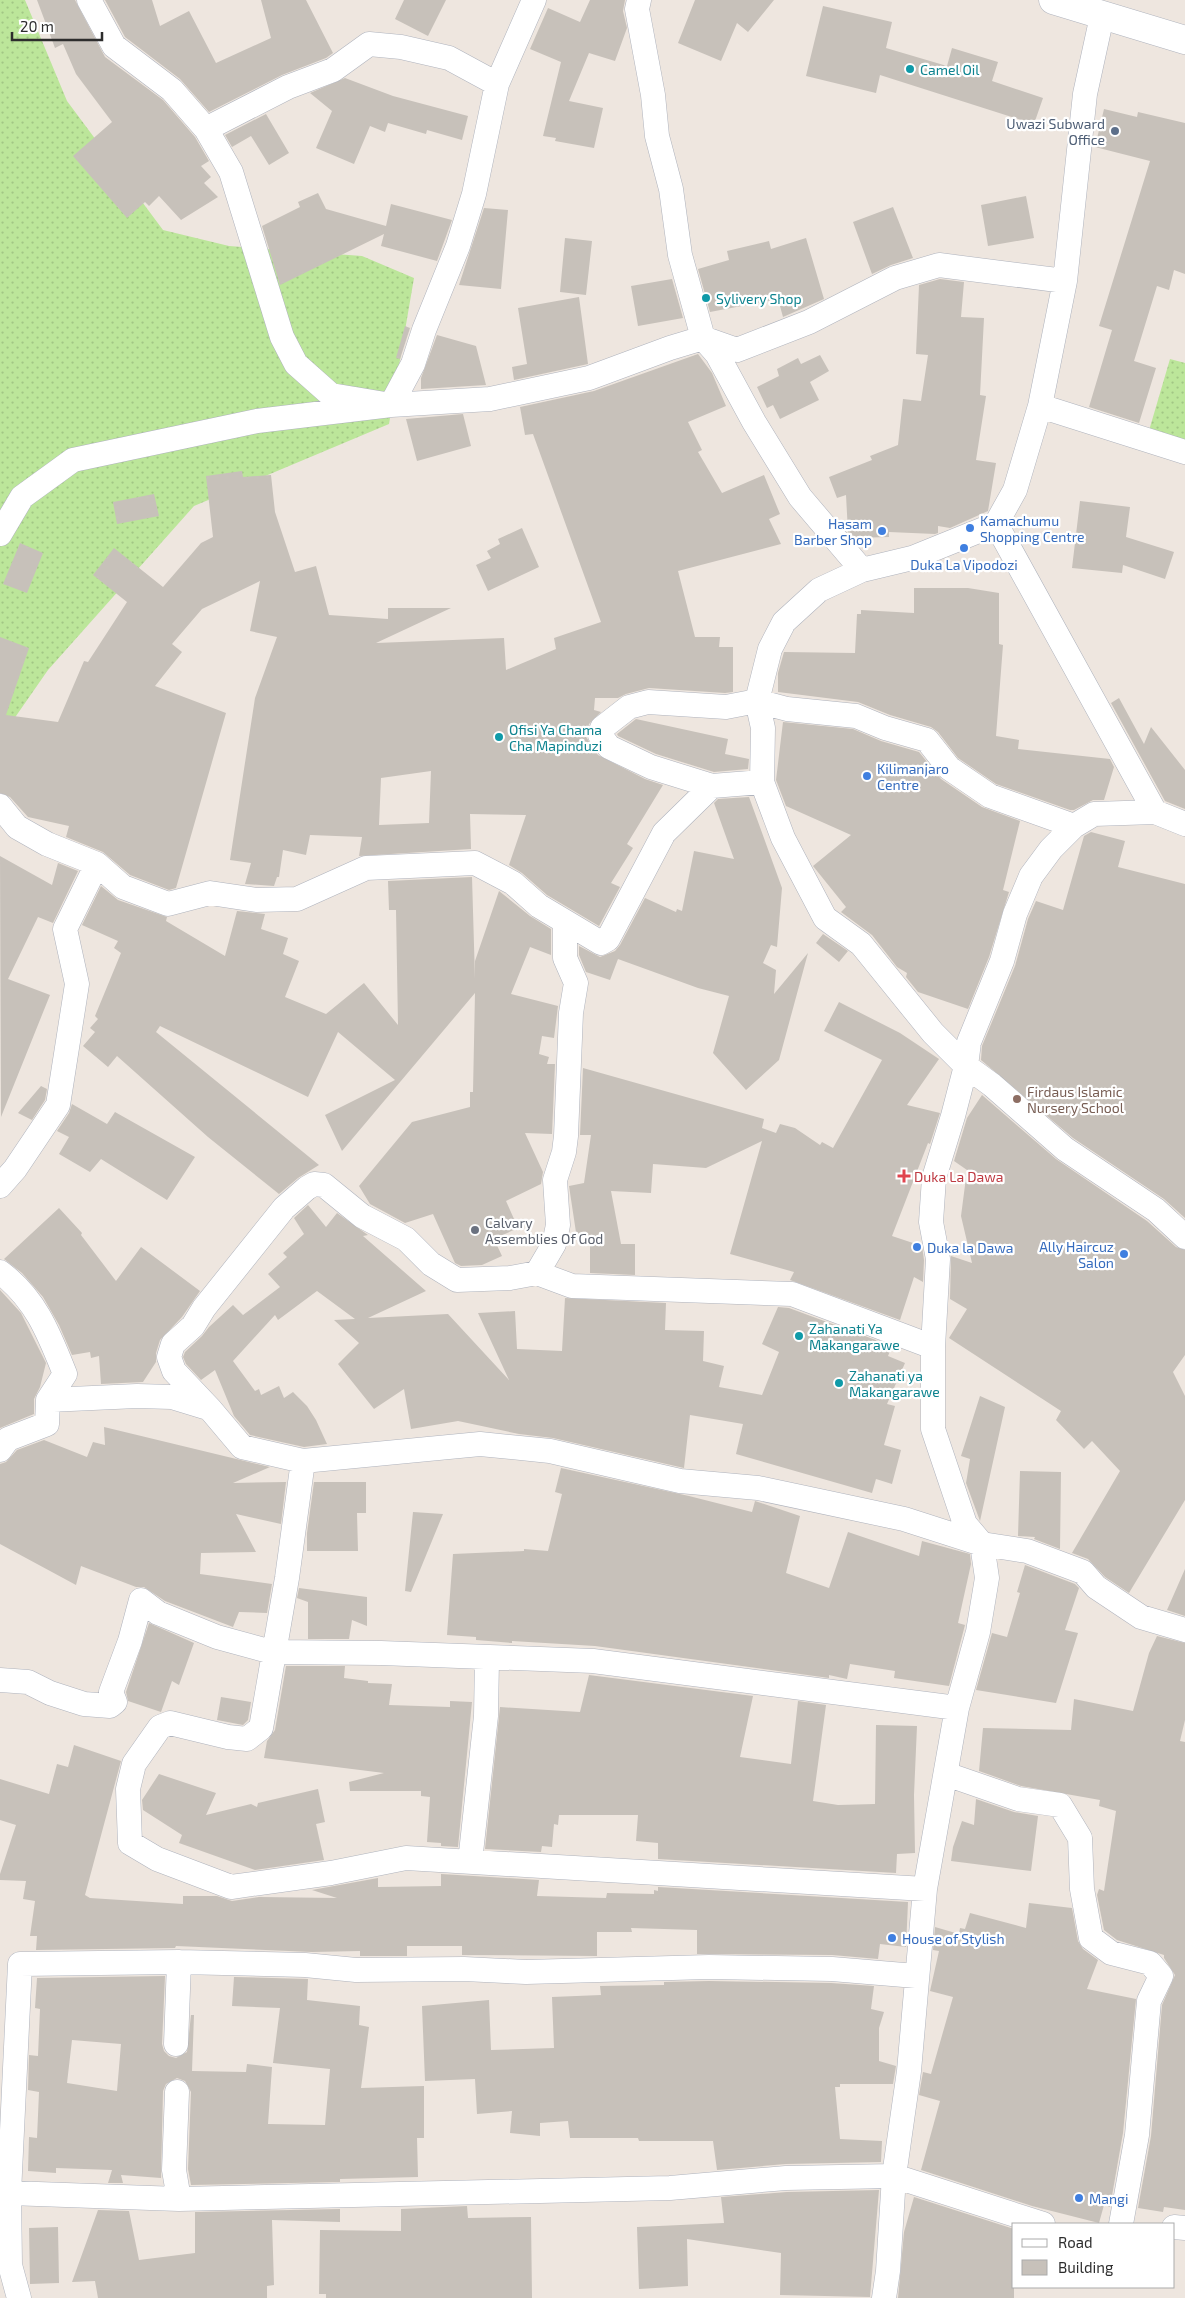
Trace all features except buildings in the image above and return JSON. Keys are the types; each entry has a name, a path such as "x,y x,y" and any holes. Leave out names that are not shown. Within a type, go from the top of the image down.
{"street":[{"path":"89,0 114,46 172,90 206,129 231,172 282,337 296,364 331,394 391,405"},
{"path":"391,405 413,364 424,330 458,246 474,194 497,84 534,0"},
{"path":"638,0 637,9 653,95 657,136 671,189 680,255 704,338 717,354 754,422 800,497 862,570"},
{"path":"1053,0 1102,16 1168,33 1185,40"},
{"path":"1102,16 1085,94 1065,281 1040,406 1016,490 996,524 912,558 862,570 819,590 784,622 770,649 757,701 763,728 762,782 783,838 825,918 861,944 933,1033 966,1066 992,1085 1065,1149 1156,1210 1185,1237"},
{"path":"206,129 288,87 333,70 369,44 400,47 449,58 497,84"},
{"path":"0,534 22,497 73,460 256,421 391,405 490,399 589,378 670,348 704,338 737,350 809,322 895,278 939,265 1065,281"},
{"path":"1040,406 1185,452"},
{"path":"996,524 1155,812"},
{"path":"762,782 712,786 651,767 609,747 600,735 602,728 629,707 638,704 666,703 726,708 757,701 788,709 856,716 885,728 927,740 950,768 990,796 1074,826"},
{"path":"0,806 17,827 47,844 97,864 124,887 168,904 210,893 256,900 297,900 366,868 475,863 513,883 539,906 601,943 605,942 664,833 712,786"},
{"path":"884,2298 888,2271 894,2176 908,2071 925,1889 957,1708 978,1632 987,1578 982,1544 965,1524 934,1429 933,1347 938,1259 931,1222 934,1178 966,1066 969,1042 1002,961 1015,914 1031,876 1051,849 1074,826 1094,814 1155,812 1185,824"},
{"path":"0,1186 15,1169 58,1105 77,984 65,929 97,864"},
{"path":"537,1273 554,1244 558,1225 555,1180 564,1152 566,1136 571,1013 576,983 565,958 565,922"},
{"path":"933,1347 792,1294 572,1286 537,1273 510,1278 457,1280 431,1264 406,1239 362,1216 324,1185 314,1184 284,1208 204,1308 194,1326 173,1344 169,1357 174,1371 210,1408 242,1447 303,1461 480,1444 550,1451 680,1480 758,1488 904,1519 982,1544 1028,1551 1084,1572 1096,1587 1141,1617 1185,1630"},
{"path":"0,1272 30,1302 44,1322 65,1374 48,1400 46,1424 8,1438 0,1450"},
{"path":"48,1400 137,1396 172,1397 210,1408"},
{"path":"303,1461 287,1578 272,1652 261,1728 255,1735 247,1739 170,1723 160,1727 134,1764 128,1789 130,1843 157,1859 231,1886 331,1872 406,1858 925,1889"},
{"path":"0,1680 28,1682 50,1693 84,1704 110,1706 115,1702 111,1692 130,1641 141,1600 158,1613 216,1637 272,1652 381,1653 487,1659 594,1661 957,1708"},
{"path":"470,1862 486,1716 487,1659"},
{"path":"946,1774 1018,1799 1060,1806 1080,1838 1082,1889 1091,1938 1111,1953 1150,1963 1161,1976 1149,2001 1137,2135 1121,2223"},
{"path":"0,1978 20,1964 179,1962 305,1965 356,1970 464,1969 526,1972 709,1967 832,1969 916,1976"},
{"path":"176,2044 179,1962"},
{"path":"19,2298 10,2265 6,2181 20,1964"},
{"path":"177,2092 174,2170 179,2199"},
{"path":"6,2181 179,2199 670,2188 786,2178 894,2176 1040,2223"}],"green space":[{"path":"0,0 25,0 67,101 163,230 229,246 362,256 414,278 389,424 194,506 48,670 0,739"},
{"path":"1170,359 1185,363 1185,443 1148,434"}],"place":[{"name":"Camel Oil","path":"910,69"},
{"name":"Uwazi Subward Office","path":"1115,131"},
{"name":"Sylivery Shop","path":"706,298"},
{"name":"Kamachumu Shopping Centre","path":"970,528"},
{"name":"Hasam Barber Shop","path":"882,531"},
{"name":"Duka La Vipodozi","path":"964,548"},
{"name":"Ofisi Ya Chama Cha Mapinduzi","path":"499,737"},
{"name":"Kilimanjaro Centre","path":"867,776"},
{"name":"Firdaus Islamic Nursery School","path":"1017,1099"},
{"name":"Duka La Dawa","path":"904,1176"},
{"name":"Calvary Assemblies Of God","path":"475,1230"},
{"name":"Duka la Dawa","path":"917,1247"},
{"name":"Ally Haircuz Salon","path":"1124,1254"},
{"name":"Zahanati Ya Makangarawe","path":"799,1336"},
{"name":"Zahanati ya Makangarawe","path":"839,1383"},
{"name":"House of Stylish","path":"892,1938"},
{"name":"Mangi","path":"1079,2198"}]}
